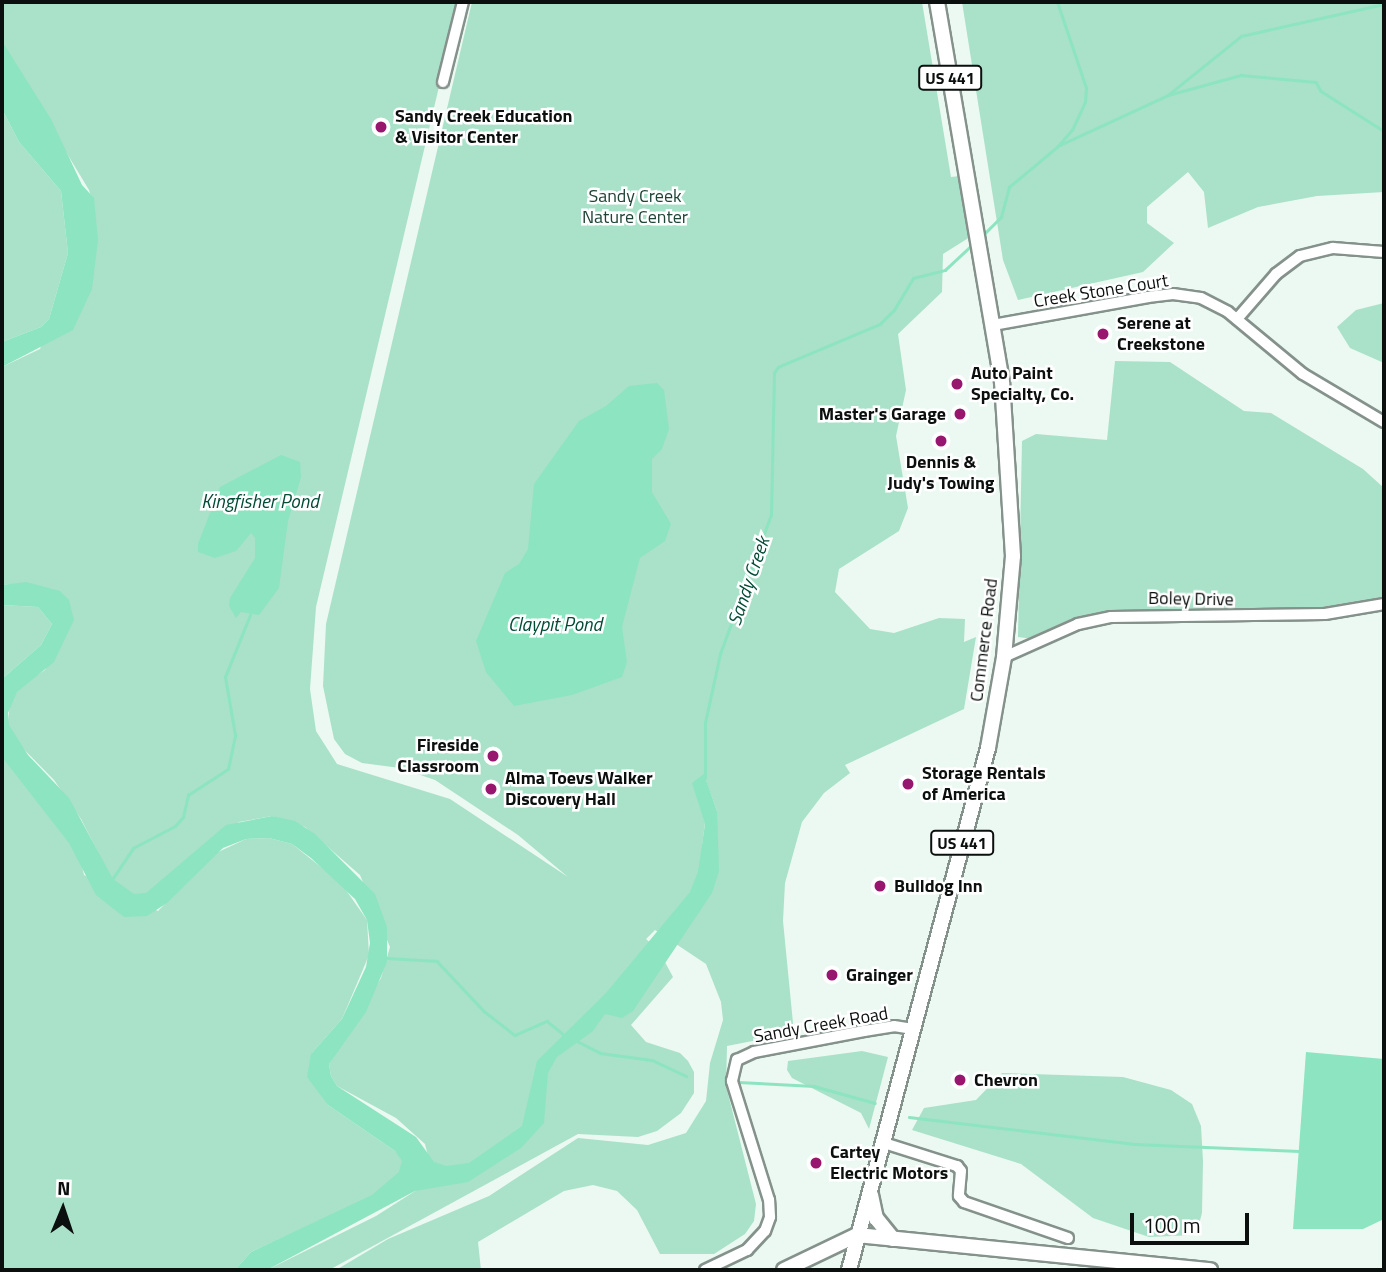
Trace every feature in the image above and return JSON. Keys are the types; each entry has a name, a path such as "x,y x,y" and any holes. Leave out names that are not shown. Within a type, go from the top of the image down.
{"highway":[{"name":"Commerce Road","path":"849,1270 988,748 1004,657 1013,556 1011,484 993,325 937,2"},
{"path":"871,1190 876,1218 893,1239"},
{"path":"784,1270 857,1235 1210,1270"}],"street":[{"path":"443,82 463,2"},
{"path":"1237,319 1276,274 1300,256 1343,247 1384,252"},
{"name":"Creek Stone Court","path":"993,325 1173,294 1201,298 1237,319 1296,369 1384,422"},
{"name":"Boley Drive","path":"1004,657 1079,624 1111,617 1325,614 1384,604"},
{"name":"Sandy Creek Road","path":"705,1270 747,1250 765,1231 770,1217 769,1200 732,1082 737,1060 754,1052 864,1031 894,1026 913,1030"},
{"path":"884,1143 957,1166 961,1171 958,1196 964,1202 1068,1238"}],"green space":[{"name":"Sandy Creek Nature Center","path":"2,2 459,2 316,607 310,689 316,731 337,764 450,799 568,877 518,835 435,780 400,768 362,763 345,754 334,739 323,686 326,624 472,2 922,2 951,177 960,176 970,237 943,254 942,292 898,334 906,390 896,436 908,508 899,531 839,569 835,592 870,629 894,633 939,618 965,619 964,642 976,637 964,709 845,765 850,773 824,793 802,822 785,883 783,921 794,1033 727,1046 726,1086 756,1204 754,1221 745,1234 714,1254 660,1254 637,1210 617,1191 593,1185 564,1191 478,1242 481,1270 336,1270 388,1239 489,1196 578,1138 648,1145 686,1133 706,1101 710,1063 723,1020 721,1002 706,964 655,930 646,939 659,951 673,977 631,1025 646,1042 680,1053 688,1061 694,1072 694,1093 681,1113 657,1131 638,1137 578,1134 329,1270 267,1270 376,1216 434,1179 425,1144 396,1118 337,1086 331,1076 329,1064 381,978 390,947 360,875 305,827 272,816 239,822 159,889 127,908 111,902 100,856 81,819 54,780 7,732 11,692 45,670 68,626 14,584 2,585 2,367 40,349 95,210 89,190 2,46","holes":["704,775 717,811 702,846 705,823 699,803"]},
{"path":"962,2 1384,2 1384,192 1317,196 1258,207 1208,228 1204,192 1188,172 1147,207 1147,223 1174,243 1143,272 1018,300 1003,260"},
{"path":"2,109 19,142 61,191 68,253 49,319 41,327 2,342"},
{"path":"1384,303 1384,363 1350,348 1337,327 1356,310"},
{"path":"1115,361 1170,362 1244,411 1271,413 1363,469 1384,488 1384,600 1330,609 1110,612 1033,639 1018,637 1022,441 1036,434 1107,440"},
{"path":"2,605 38,607 52,624 41,645 2,679"},
{"path":"2,751 75,837 84,875 158,911 214,854 246,839 269,838 292,844 341,883 367,920 369,955 342,1019 312,1053 328,1105 395,1151 417,1173 343,1215 318,1221 251,1252 235,1270 2,1270"},
{"path":"862,1051 888,1057 869,1129 861,1113 792,1078 787,1070 788,1061"},
{"path":"1002,1073 1123,1077 1171,1090 1192,1104 1201,1126 1203,1161 1202,1213 1196,1235 1149,1237 1093,1218 1021,1164 912,1130 924,1108 976,1100"}],"water":[{"path":"2,41 51,119 82,185 94,198 98,240 92,289 73,330 2,367 2,342 41,327 49,319 68,253 61,191 19,142 2,109"},
{"name":"Claypit Pond","path":"657,383 664,390 669,429 662,449 652,459 652,492 671,524 665,541 640,558 622,627 627,662 622,677 572,695 514,706 486,672 476,641 505,573 519,564 528,549 534,484 579,421 606,406 629,386"},
{"name":"Kingfisher Pond","path":"281,455 300,462 301,477 288,521 279,588 259,615 241,612 236,618 229,606 230,598 255,558 255,538 251,533 236,551 215,558 198,552 198,544 220,487"},
{"path":"26,582 60,591 69,600 74,620 54,662 17,692 8,713 9,725 28,755 69,798 113,879 134,894 146,893 226,825 272,816 295,821 315,834 375,894 387,927 387,962 366,1012 329,1064 331,1076 337,1086 416,1137 434,1162 446,1166 469,1163 522,1126 537,1061 606,993 690,892 698,872 705,824 692,783 704,774 717,811 719,871 712,893 633,1011 622,1018 605,1014 593,1031 557,1057 548,1073 544,1123 521,1148 468,1182 415,1191 267,1270 235,1270 251,1252 372,1195 399,1172 402,1161 395,1151 328,1105 307,1077 311,1054 342,1019 366,967 370,943 367,920 355,899 311,858 292,844 269,838 246,839 223,848 167,903 147,916 124,917 96,895 69,843 2,757 2,679 41,645 52,624 38,607 2,605 2,585"},
{"path":"1306,1052 1384,1059 1384,1219 1363,1229 1293,1229"}],"waterway":[{"name":"Sandy Creek","path":"982,236 1001,217 1009,187 1057,147 1072,130 1085,102 1086,88 1057,2"},
{"path":"1168,95 1241,36 1384,4"},
{"path":"1060,145 1168,95 1241,75 1316,82 1321,91 1384,131"},
{"name":"Sandy Creek","path":"705,778 705,723 720,654 771,515 774,373 778,367 880,324 894,310 913,278 945,270 972,245"},
{"path":"111,881 133,848 175,826 183,817 188,795 228,769 235,735 225,677 250,615"},
{"path":"387,958 437,961 484,1011 515,1035 547,1021 563,1034"},
{"path":"575,1040 600,1053 652,1060 686,1076"},
{"path":"738,1082 814,1086 875,1103"},
{"path":"909,1117 1134,1144 1299,1151"}],"place":[{"name":"Sandy Creek Education & Visitor Center","path":"381,127"},
{"name":"Serene at Creekstone","path":"1103,334"},
{"name":"Auto Paint Specialty, Co.","path":"957,384"},
{"name":"Master's Garage","path":"960,414"},
{"name":"Dennis & Judy's Towing","path":"941,441"},
{"name":"Fireside Classroom","path":"493,756"},
{"name":"Storage Rentals of America","path":"908,784"},
{"name":"Alma Toevs Walker Discovery Hall","path":"491,789"},
{"name":"Bulldog Inn","path":"880,886"},
{"name":"Grainger","path":"832,975"},
{"name":"Chevron","path":"960,1080"},
{"name":"Cartey Electric Motors","path":"816,1163"}]}
